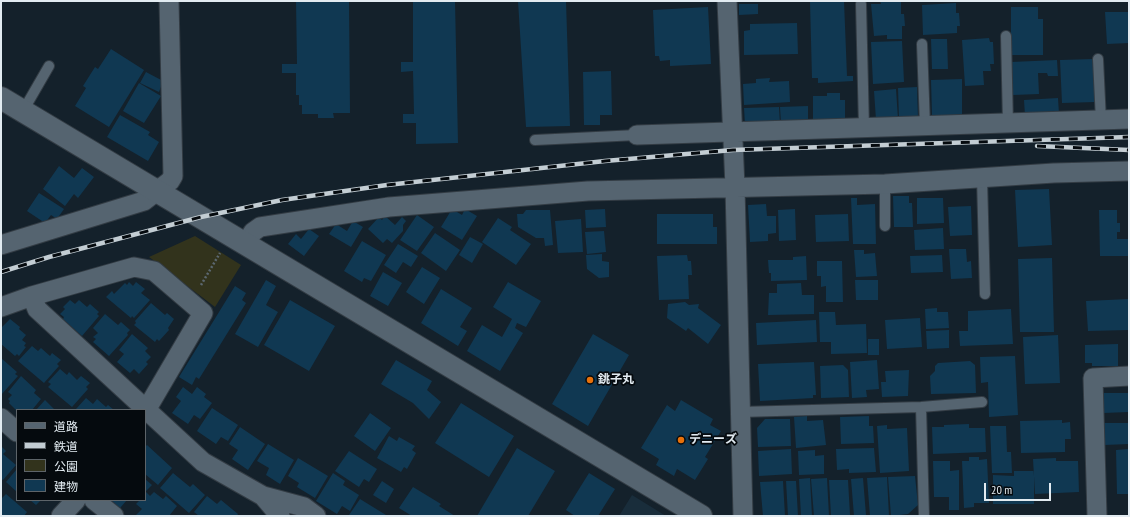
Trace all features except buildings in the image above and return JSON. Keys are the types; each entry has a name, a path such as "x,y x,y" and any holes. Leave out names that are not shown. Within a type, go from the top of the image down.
{"street":[{"path":"1,245 144,201 159,191 170,181 173,176 169,1"},
{"path":"727,1 735,187 743,516"},
{"path":"1,98 701,516"},
{"path":"637,135 1129,119"},
{"path":"246,243 253,232 260,227 389,207 588,191 885,184 1129,171"},
{"path":"1,307 32,296 134,267 154,270 203,313 146,412 203,462 263,496 304,507 316,516"},
{"path":"32,296 37,309 143,409"},
{"path":"1097,516 1093,378 1129,376"},
{"path":"1,418 16,431"},
{"path":"263,496 280,516"},
{"path":"61,516 75,501"},
{"path":"95,501 114,516"}],"lane":[{"path":"861,4 864,128"},
{"path":"1006,36 1008,124"},
{"path":"922,44 925,126"},
{"path":"1098,59 1101,121"},
{"path":"24,111 49,66"},
{"path":"535,140 637,135"},
{"path":"982,178 986,294"},
{"path":"885,184 885,226"},
{"path":"740,412 921,407 982,402"},
{"path":"921,407 924,516"}],"path":[{"path":"198,289 223,248"}],"shaded area":[{"path":"632,495 666,516 619,516"}],"green space":[{"path":"195,236 241,265 215,307 149,257"}],"railway":[{"path":"1,272 49,257 201,217 282,200 387,185 605,161 733,150 1129,137"},
{"path":"1037,146 1129,150"}],"place":[{"name":"銚子丸","path":"590,380"},
{"name":"デニーズ","path":"681,440"}]}
